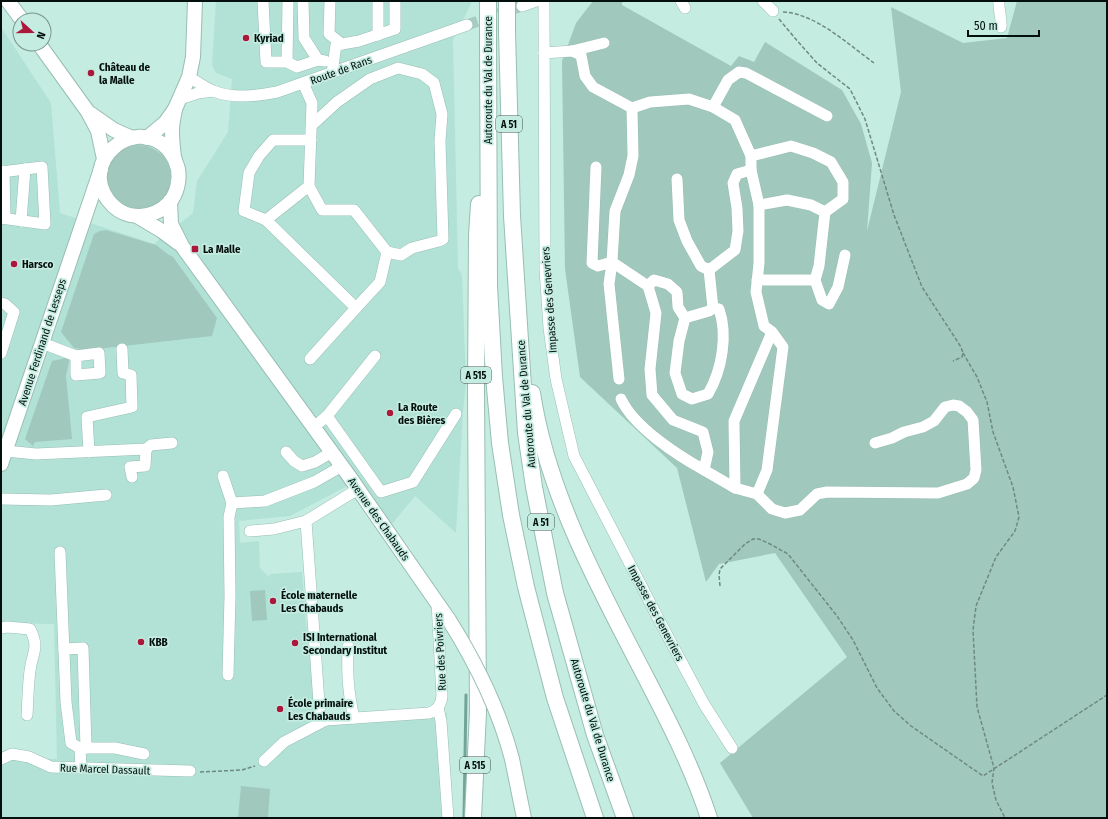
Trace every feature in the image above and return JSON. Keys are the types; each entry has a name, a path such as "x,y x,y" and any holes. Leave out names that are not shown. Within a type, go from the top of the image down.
{"highway":[{"name":"Autoroute du Val de Durance","path":"488,1 489,286 494,377 500,444 511,515 526,587 555,698 595,818"},
{"name":"Autoroute du Val de Durance","path":"514,4 507,32 512,216 526,433 536,494 557,601 595,735 625,818"},
{"name":"A 515","path":"473,818 478,712 476,390 477,235 488,38"},
{"path":"512,216 532,395 542,440 560,496 605,598 663,710 688,764 709,818"},
{"path":"478,712 483,818"}],"main road":[{"path":"8,1 16,12"},
{"path":"174,158 172,130 178,104 188,77 192,56 195,1"},
{"path":"45,52 88,112 98,131 102,164 100,183 104,196 113,206 128,215 150,215 161,210 170,201 176,191 179,180 178,169 174,158 167,148 158,142 147,138 132,138 120,142 111,149 102,164"},
{"path":"147,138 165,123 178,104"},
{"path":"88,112 102,123 132,138"},
{"name":"Avenue Ferdinand de Lesseps","path":"1,464 102,164"},
{"name":"Avenue des Chabauds","path":"170,201 171,224 182,246 342,466 437,601 462,640 482,677 504,733 512,759 524,818"},
{"path":"82,220 98,208 113,206"},
{"name":"Avenue des Chabauds","path":"137,216 162,230 182,246"}],"street":[{"path":"263,1 266,62 287,62 297,67 318,60"},
{"path":"287,62 288,1"},
{"path":"304,1 304,38 318,60 332,68 336,45 359,41 395,28 395,1"},
{"path":"330,1 329,34 342,44"},
{"path":"378,1 378,35"},
{"path":"514,4 536,1"},
{"name":"Impasse des Genevriers","path":"544,1 545,269 549,328 556,379 574,456 704,704 732,748"},
{"path":"763,1 773,11"},
{"path":"999,1 1002,18 1001,27"},
{"name":"Route de Rans","path":"188,77 213,91 230,95 248,97 277,92 303,83 332,68 466,25"},
{"path":"544,53 572,51 604,43"},
{"path":"572,51 581,56 585,76 593,87 632,108 650,102 689,99 713,107 736,120 751,156 751,170 759,205 759,263 756,292 764,326 772,332 783,347 767,470 757,494"},
{"path":"303,83 312,103 309,186 322,210 354,210 387,252 401,255 412,248 439,241 443,238 440,141 442,114 434,83 422,74 398,68 370,79 338,102 312,125"},
{"path":"713,107 728,80 739,72 746,73 827,116"},
{"name":"Route de Rans","path":"178,104 198,93 213,91"},
{"path":"619,380 609,284 615,211 629,175 632,156 632,108"},
{"path":"311,140 273,140 258,156 249,173 244,212 266,220 356,308"},
{"path":"751,156 791,146 813,152 831,162 843,182 843,199 824,212"},
{"path":"42,167 45,224 3,218 3,171 25,169 42,167"},
{"path":"596,167 592,263 598,266 612,262 648,286 656,313 650,369 652,395 672,420 703,432 708,452 704,470"},
{"path":"21,221 25,169"},
{"path":"709,270 735,250 738,231 734,183 737,174 751,170"},
{"path":"676,179 679,220 687,241 701,266 709,270"},
{"path":"266,220 309,186"},
{"path":"759,205 787,200 811,205 824,212"},
{"path":"824,212 819,266 815,280 822,300 828,304 838,288 845,255"},
{"path":"310,359 380,282 387,252"},
{"path":"709,270 713,308"},
{"path":"648,286 654,280 668,284 677,292 678,307 685,318 679,340 675,373 682,394 692,399 708,394 716,381 723,348 722,318 719,309 713,308 709,311 685,318"},
{"path":"757,280 815,280"},
{"path":"1,303 5,304 14,312 1,353"},
{"path":"735,488 734,420 772,332"},
{"path":"42,343 76,356"},
{"path":"89,452 87,417 132,406 132,375 123,373 122,349"},
{"path":"314,427 327,416 375,356"},
{"path":"621,399 625,408 640,425 683,458 735,488 757,494 772,509 785,513 800,510 817,494 827,492 938,492 968,484 974,478 976,470 973,420 967,412 959,406 953,405 945,407 934,421 922,428 904,432 892,438 875,443"},
{"path":"327,416 381,492 413,482 456,414"},
{"path":"6,451 36,454 89,452 146,449 151,445 172,443"},
{"path":"132,477 130,467 145,466 146,449"},
{"path":"286,452 302,466 315,462 332,452"},
{"path":"232,503 265,501 314,482 342,466"},
{"path":"224,476 232,503 229,517 230,596 228,675"},
{"path":"250,530 274,529 306,521 358,489"},
{"path":"1,499 51,500 106,495"},
{"path":"306,521 318,709 320,717 326,720"},
{"path":"60,552 66,702 71,743 83,748 115,748 144,754"},
{"name":"Rue des Poivriers","path":"437,601 442,696 438,708"},
{"path":"1,628 7,627 30,629 35,638 36,650 30,670 27,715"},
{"path":"348,646 347,675 354,718"},
{"path":"64,649 83,648 83,748 81,768"},
{"path":"264,761 284,742 326,720 429,712 438,708 441,721 448,818"},
{"name":"Rue Marcel Dassault","path":"1,759 12,754 30,757 51,767 190,771"}],"path":[{"path":"773,11 790,12 814,20 874,63"},
{"path":"773,11 794,37 818,62 850,89 865,119 894,215 922,287 961,347 977,377 987,402 993,432 1013,487 1019,517 1015,531 996,557 976,606 972,630 977,707 994,768 992,783 996,800 1005,818"},
{"path":"953,361 962,357 963,353"},
{"path":"720,586 720,569 745,544 753,539 759,539 788,554 854,640 877,688 894,711 911,726 983,776 1107,695"},
{"path":"190,771 221,772 242,770 256,766 264,761"}],"shaded area":[{"path":"216,1 471,1 471,4 453,40 458,268 462,275 466,382 456,533 415,496 392,524 359,480 290,516 239,521 240,543 259,541 259,567 269,577 270,574 302,572 308,635 308,653 311,655 313,689 313,715 309,726 447,713 448,774 453,818 1,818 1,757 57,759 54,624 1,623 1,27 12,44 12,52 17,52 51,103 60,213 154,244 193,213 197,181 228,132 232,79 216,73 212,65"},
{"path":"593,1 622,1 622,5 731,66 739,56 754,62 765,42 842,90 861,124 872,163 867,231 901,92 891,7 963,43 1007,38 1017,1 1107,1 1107,818 753,818 720,763 847,657 775,553 719,564 706,582 677,468 580,377 565,269 562,61 576,23"},
{"path":"139,145 151,148 162,154 168,165 171,177 168,189 162,200 151,206 139,209 127,206 116,200 110,189 107,177 110,165 116,154 127,148"},
{"path":"106,230 156,245 173,257 217,318 212,336 88,350 74,348 61,332 94,234"},
{"path":"70,357 66,376 72,439 35,442 33,446 25,439 52,361"},
{"path":"265,590 267,620 252,621 250,591"},
{"path":"241,786 270,789 268,818 238,818"}],"waterway":[{"path":"464,818 466,695"}],"tunnel":[{"path":"467,25 522,6"}],"place":[{"name":"Kyriad","path":"246,38"},
{"name":"Château de la Malle","path":"91,73"},
{"name":"La Malle","path":"195,249"},
{"name":"Harsco","path":"14,264"},
{"name":"La Route des Bières","path":"390,413"},
{"name":"École maternelle Les Chabauds","path":"273,601"},
{"name":"KBB","path":"141,642"},
{"name":"ISI International Secondary Institut","path":"295,643"},
{"name":"École primaire Les Chabauds","path":"280,709"}]}
